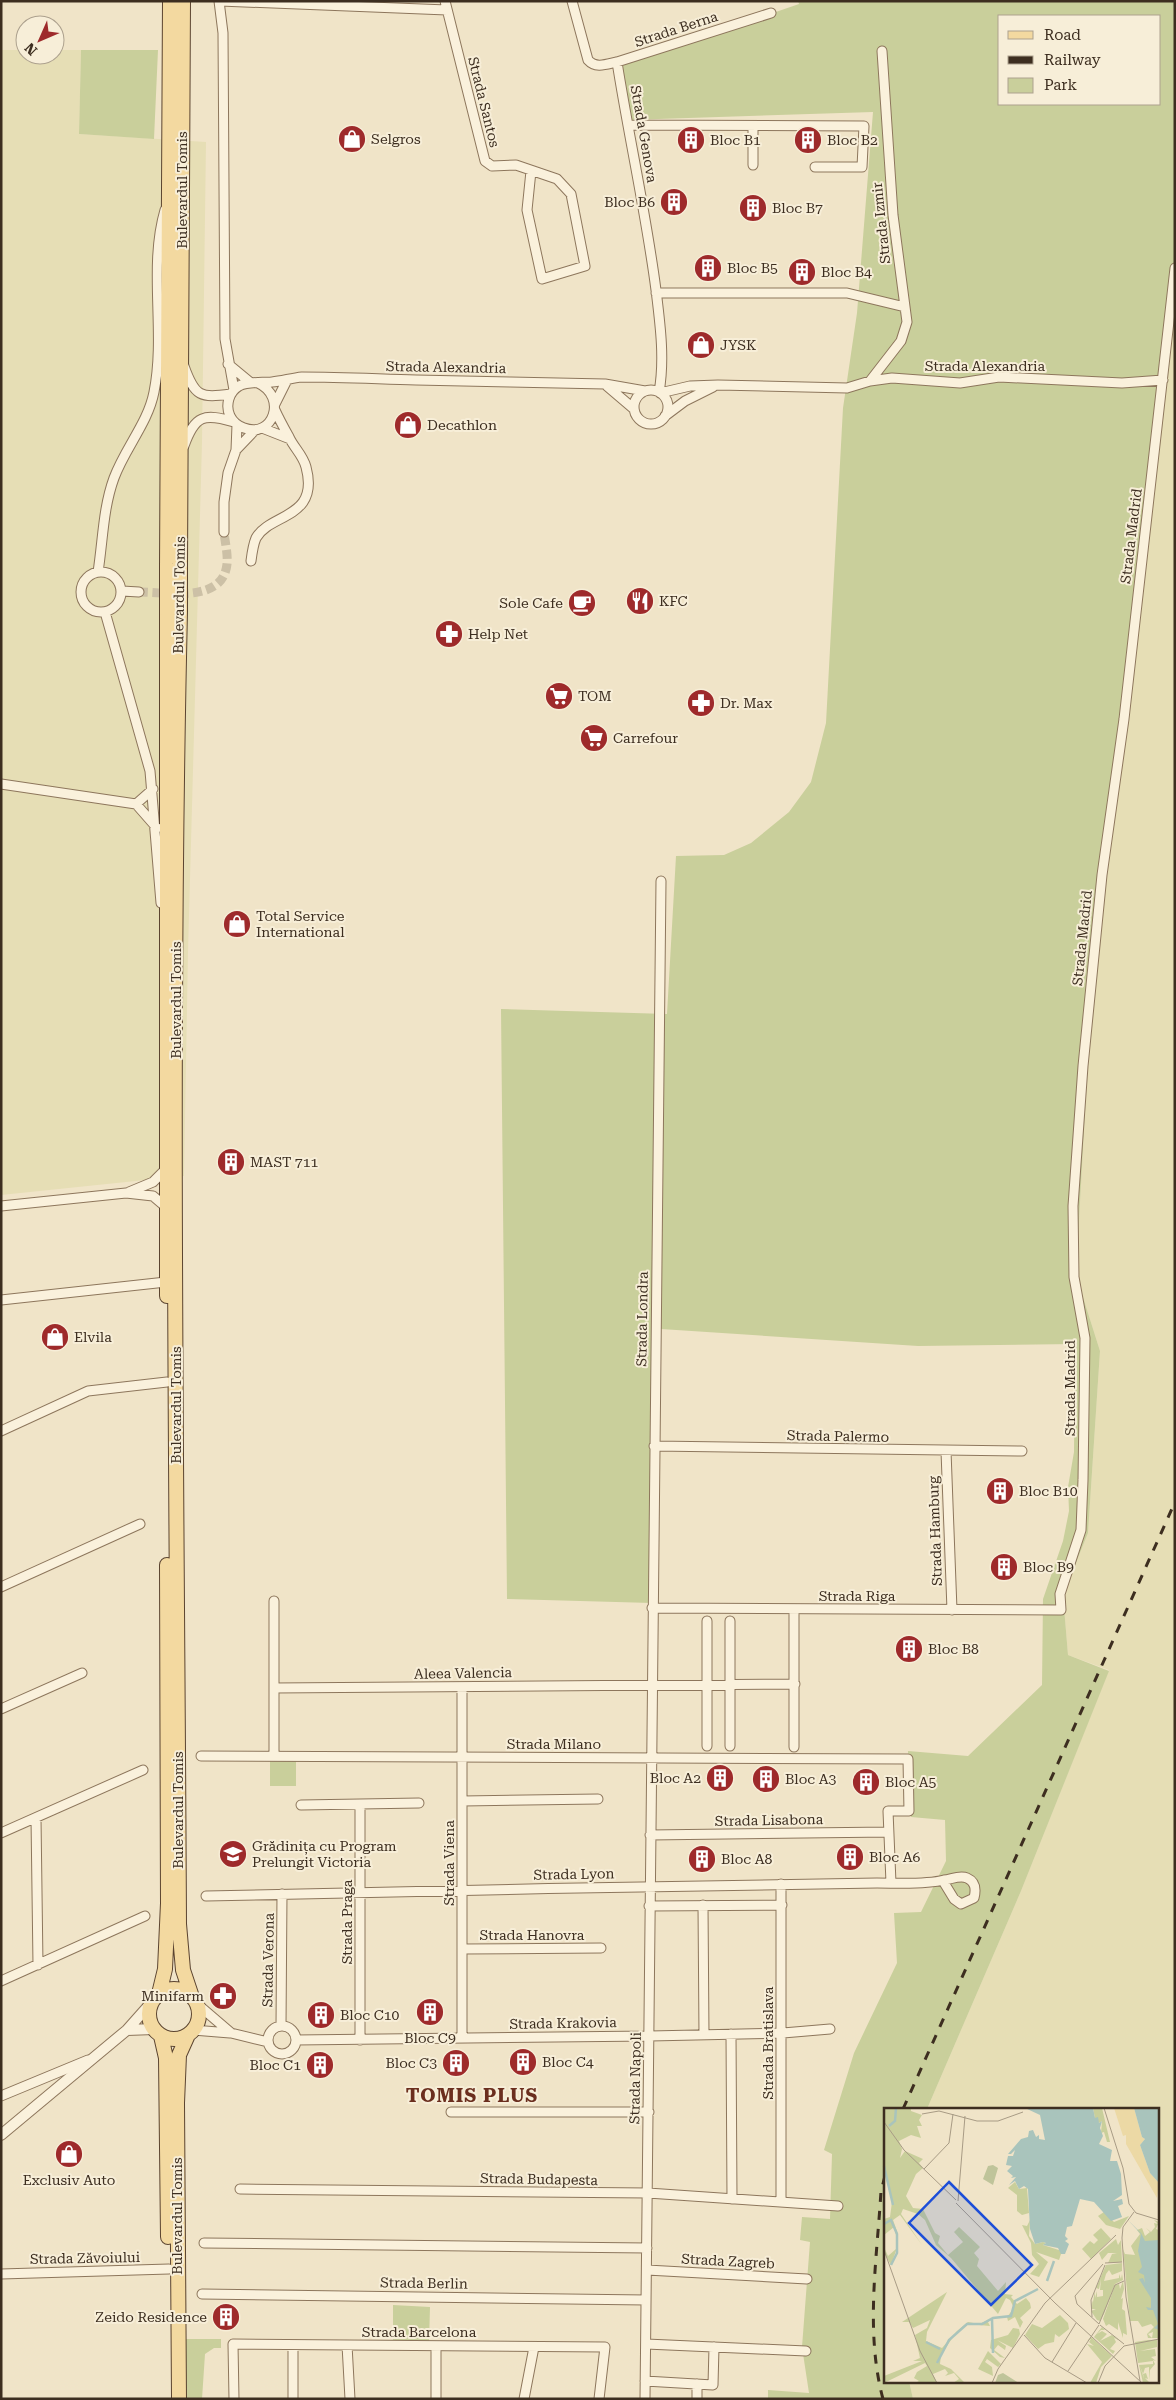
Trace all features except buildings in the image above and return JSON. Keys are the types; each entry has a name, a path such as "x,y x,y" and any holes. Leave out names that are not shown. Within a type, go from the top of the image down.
{"main road":[{"name":"Bulevardul Tomis","path":"155,1998 166,1969 168,1903 166,946 174,565 170,1"},
{"name":"Bulevardul Tomis","path":"174,565 181,456 183,1"},
{"name":"Bulevardul Tomis","path":"173,611 179,1915 183,1970 194,2000"},
{"path":"176,1989 194,2000 199,2017 190,2032 177,2039 158,2033 149,2014 155,1998 176,1989"},
{"name":"Bulevardul Tomis","path":"178,2399 177,2103 179,2054 190,2032"},
{"name":"Bulevardul Tomis","path":"158,2033 166,2058 170,2399"}],"street":[{"path":"233,392 225,339 224,33 219,1 446,6"},
{"path":"572,1 588,60 597,66 617,62"},
{"name":"Strada Santos","path":"446,6 485,161 492,166 516,165 531,171"},
{"name":"Strada Berna","path":"617,62 771,13"},
{"name":"Strada Izmir","path":"870,380 901,341 907,322 893,215 882,50"},
{"name":"Strada Genova","path":"617,62 648,232 656,293 662,376 659,393"},
{"path":"628,126 864,126 862,167 815,167"},
{"path":"753,165 754,126"},
{"path":"531,171 557,179 571,194 585,266 542,279 527,210 531,171"},
{"path":"98,572 106,502 120,462 142,424 154,393 158,359 159,234 170,190"},
{"name":"Strada Madrid","path":"1061,1610 1060,1594 1081,1530 1085,1338 1074,1277 1073,1206 1083,1066 1102,875 1124,719 1175,268"},
{"path":"656,293 847,293 905,308"},
{"path":"182,358 190,382 198,394 212,397 233,392"},
{"path":"228,364 254,383 270,391 275,407 290,439 299,450 306,467 308,484 304,500 295,512 266,528 257,537 252,561"},
{"name":"Strada Alexandria","path":"254,383 300,377 605,384 645,391"},
{"name":"Strada Alexandria","path":"659,393 690,386 718,385 847,388 870,380 892,378 960,383 999,377 1122,383 1163,380"},
{"path":"236,450 272,417 286,380"},
{"path":"224,532 224,502 228,473 236,450 236,424 228,407 233,392 239,386 254,383"},
{"path":"605,384 634,409 637,417 645,423 656,423 665,416 668,404 659,393 645,391 636,398 634,409"},
{"name":"Strada Alexandria","path":"665,416 685,401 718,385"},
{"path":"181,456 192,427 198,421 210,416 236,424 242,428 258,429 290,439"},
{"path":"98,572 105,572 117,579 122,591 115,607 105,612 91,610 82,599 80,592 86,578 98,572"},
{"path":"122,591 139,592"},
{"path":"105,612 150,771 157,829 159,877 166,946"},
{"path":"1,784 136,804 157,829"},
{"path":"136,804 153,789"},
{"name":"Strada Londra","path":"651,1758 661,881"},
{"path":"126,1193 153,1182 166,1169"},
{"path":"1,1206 126,1193 152,1196 166,1207"},
{"path":"1,1300 166,1282"},
{"path":"1,1431 88,1391 167,1382"},
{"name":"Strada Palermo","path":"654,1446 946,1452 1022,1451"},
{"name":"Strada Hamburg","path":"946,1452 952,1610"},
{"path":"1,1587 140,1524"},
{"path":"274,1601 274,1756"},
{"name":"Strada Riga","path":"652,1608 1061,1610"},
{"path":"794,1609 794,1747"},
{"path":"707,1621 707,1746"},
{"path":"730,1621 730,1746"},
{"path":"1,1709 82,1673"},
{"name":"Aleea Valencia","path":"274,1688 795,1684"},
{"name":"Strada Viena","path":"462,1687 462,2038"},
{"name":"Strada Milano","path":"201,1756 908,1759 910,1811 888,1812 889,1832"},
{"name":"Strada Napoli","path":"645,2399 650,2036 651,1758"},
{"path":"1,1833 143,1770"},
{"path":"463,1801 598,1799"},
{"path":"301,1805 419,1803"},
{"name":"Strada Praga","path":"360,1804 360,2040"},
{"path":"36,1818 38,1965"},
{"path":"889,1832 891,1883"},
{"name":"Strada Lisabona","path":"650,1835 889,1832"},
{"name":"Strada Lyon","path":"206,1896 943,1881"},
{"name":"Strada Bratislava","path":"781,2202 782,1884"},
{"name":"Strada Verona","path":"281,2026 282,1894"},
{"path":"703,1905 704,2035"},
{"path":"649,1906 782,1905"},
{"path":"1,1981 145,1916"},
{"name":"Strada Hanovra","path":"462,1948 601,1948"},
{"path":"1,2135 128,2030 155,1998"},
{"path":"194,2000 231,2033"},
{"path":"190,2032 231,2033 268,2042 275,2053 285,2054 292,2049 296,2040 291,2030 281,2026 271,2032 268,2042"},
{"name":"Strada Krakovia","path":"296,2040 704,2035 783,2033 830,2029"},
{"path":"128,2030 158,2033"},
{"path":"731,2034 732,2199"},
{"path":"1,2096 93,2058"},
{"path":"451,2112 649,2112"},
{"name":"Strada Budapesta","path":"240,2189 648,2194 838,2206"},
{"path":"204,2243 647,2248"},
{"name":"Strada Zăvoiului","path":"1,2274 169,2270"},
{"name":"Strada Zagreb","path":"647,2270 807,2279"},
{"name":"Strada Berlin","path":"202,2294 646,2300"},
{"name":"Strada Barcelona","path":"234,2399 232,2344 605,2347 599,2399"},
{"path":"646,2344 806,2351"},
{"path":"293,2345 293,2399"},
{"path":"347,2345 350,2399"},
{"path":"436,2346 436,2399"},
{"path":"524,2399 534,2347"},
{"path":"645,2381 713,2386 714,2347"},
{"path":"697,2399 698,2384"}],"shaded area":[{"path":"1,50 15,50 15,65 65,65 65,50 81,50 79,134 206,142 202,442 184,1176 1,1195"},
{"path":"1175,281 1175,2399 913,2399 909,2382 1158,2382 1158,2108 927,2108 1021,1891 1109,1670 1068,1655 1063,1595 1088,1533 1100,1351 1076,1275 1087,1076 1106,874"}],"green space":[{"path":"798,1 1175,1 1175,281 1106,874 1087,1076 1076,1275 1100,1351 1088,1533 1063,1595 1068,1655 1109,1671 1021,1891 927,2108 884,2108 884,2382 909,2382 913,2399 768,2399 768,2390 809,2393 802,2347 810,2242 800,2240 802,2217 830,2219 832,2154 824,2150 854,2053 897,1963 894,1913 921,1912 946,1861 945,1820 911,1817 908,1751 968,1756 1042,1685 1043,1599 1063,1541 1069,1511 1068,1487 1074,1452 1075,1344 918,1346 661,1329 652,1603 507,1599 501,1009 667,1014 676,856 724,855 751,843 789,812 811,782 826,723 843,408 857,313 873,112 628,120 620,66 799,4"},
{"path":"81,50 158,50 154,139 79,134"},
{"path":"270,1761 296,1761 296,1786 270,1786"},
{"path":"393,2305 430,2307 429,2342 393,2341"},
{"path":"185,2339 221,2339 221,2348 214,2348 205,2354 202,2399 185,2399"}],"tunnel":[{"path":"139,592 192,593 215,585 223,577 227,564 224,532"}],"railway":[{"path":"903,2108 1175,1502"},
{"path":"883,2399 878,2374 873,2322 881,2191 884,2180"}],"place":[{"name":"Selgros","path":"352,139"},
{"name":"Bloc B1","path":"691,140"},
{"name":"Bloc B2","path":"808,140"},
{"name":"Bloc B6","path":"674,202"},
{"name":"Bloc B7","path":"753,208"},
{"name":"Bloc B5","path":"708,268"},
{"name":"Bloc B4","path":"802,272"},
{"name":"JYSK","path":"701,345"},
{"name":"Decathlon","path":"408,425"},
{"name":"KFC","path":"640,601"},
{"name":"Sole Cafe","path":"582,603"},
{"name":"Help Net","path":"449,634"},
{"name":"TOM","path":"559,696"},
{"name":"Dr. Max","path":"701,703"},
{"name":"Carrefour","path":"594,738"},
{"name":"Total Service International","path":"237,924"},
{"name":"MAST 711","path":"231,1162"},
{"name":"Elvila","path":"55,1337"},
{"name":"Bloc B10","path":"1000,1491"},
{"name":"Bloc B9","path":"1004,1567"},
{"name":"Bloc B8","path":"909,1649"},
{"name":"Bloc A2","path":"720,1778"},
{"name":"Bloc A3","path":"766,1779"},
{"name":"Bloc A5","path":"866,1782"},
{"name":"Grădinița cu Program Prelungit Victoria","path":"233,1854"},
{"name":"Bloc A6","path":"850,1857"},
{"name":"Bloc A8","path":"702,1859"},
{"name":"Minifarm","path":"223,1996"},
{"name":"Bloc C9","path":"430,2012"},
{"name":"Bloc C10","path":"321,2015"},
{"name":"Bloc C4","path":"523,2062"},
{"name":"Bloc C3","path":"456,2063"},
{"name":"Bloc C1","path":"320,2065"},
{"name":"Exclusiv Auto","path":"69,2154"},
{"name":"Zeido Residence","path":"226,2317"}],"district":[{"name":"TOMIS PLUS","path":"472,2095"}]}
